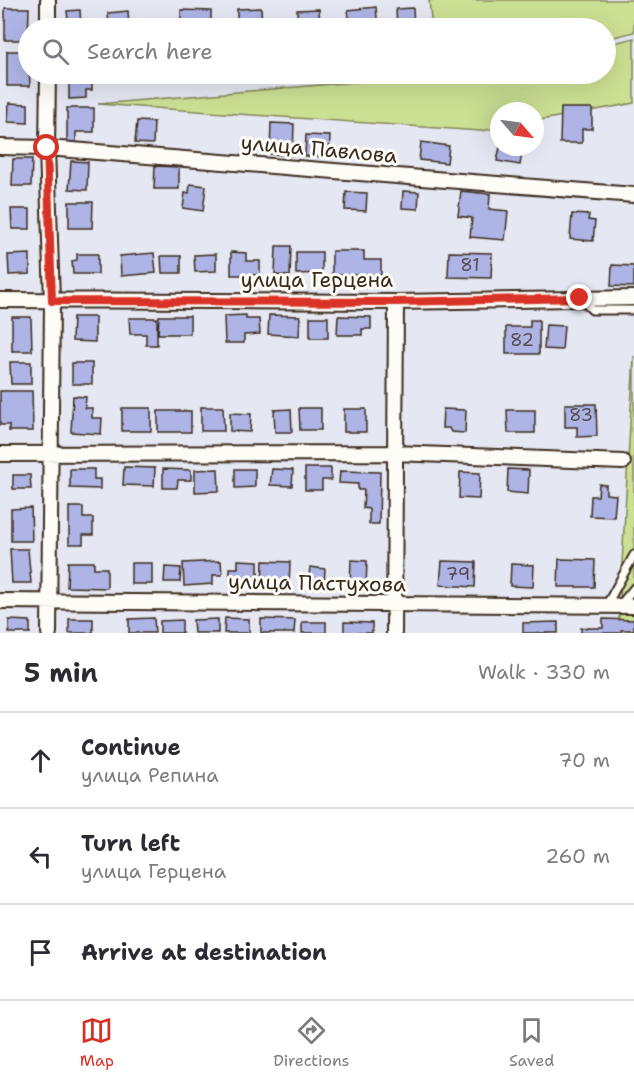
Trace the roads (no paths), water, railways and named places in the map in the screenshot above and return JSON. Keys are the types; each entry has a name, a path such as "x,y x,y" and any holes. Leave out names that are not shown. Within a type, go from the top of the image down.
{"street":[{"path":"48,0 48,18"},
{"path":"48,84 47,148 52,301 49,633"},
{"name":"улица Павлова","path":"0,147 47,148 634,195"},
{"name":"улица Герцена","path":"0,300 396,302 634,297"},
{"path":"394,633 396,302"},
{"path":"0,454 394,453 622,462"},
{"name":"улица Пастухова","path":"0,601 620,606"}],"lane":[{"path":"580,298 592,310 634,310"},
{"path":"620,606 634,555"},
{"path":"620,606 634,588"}]}
